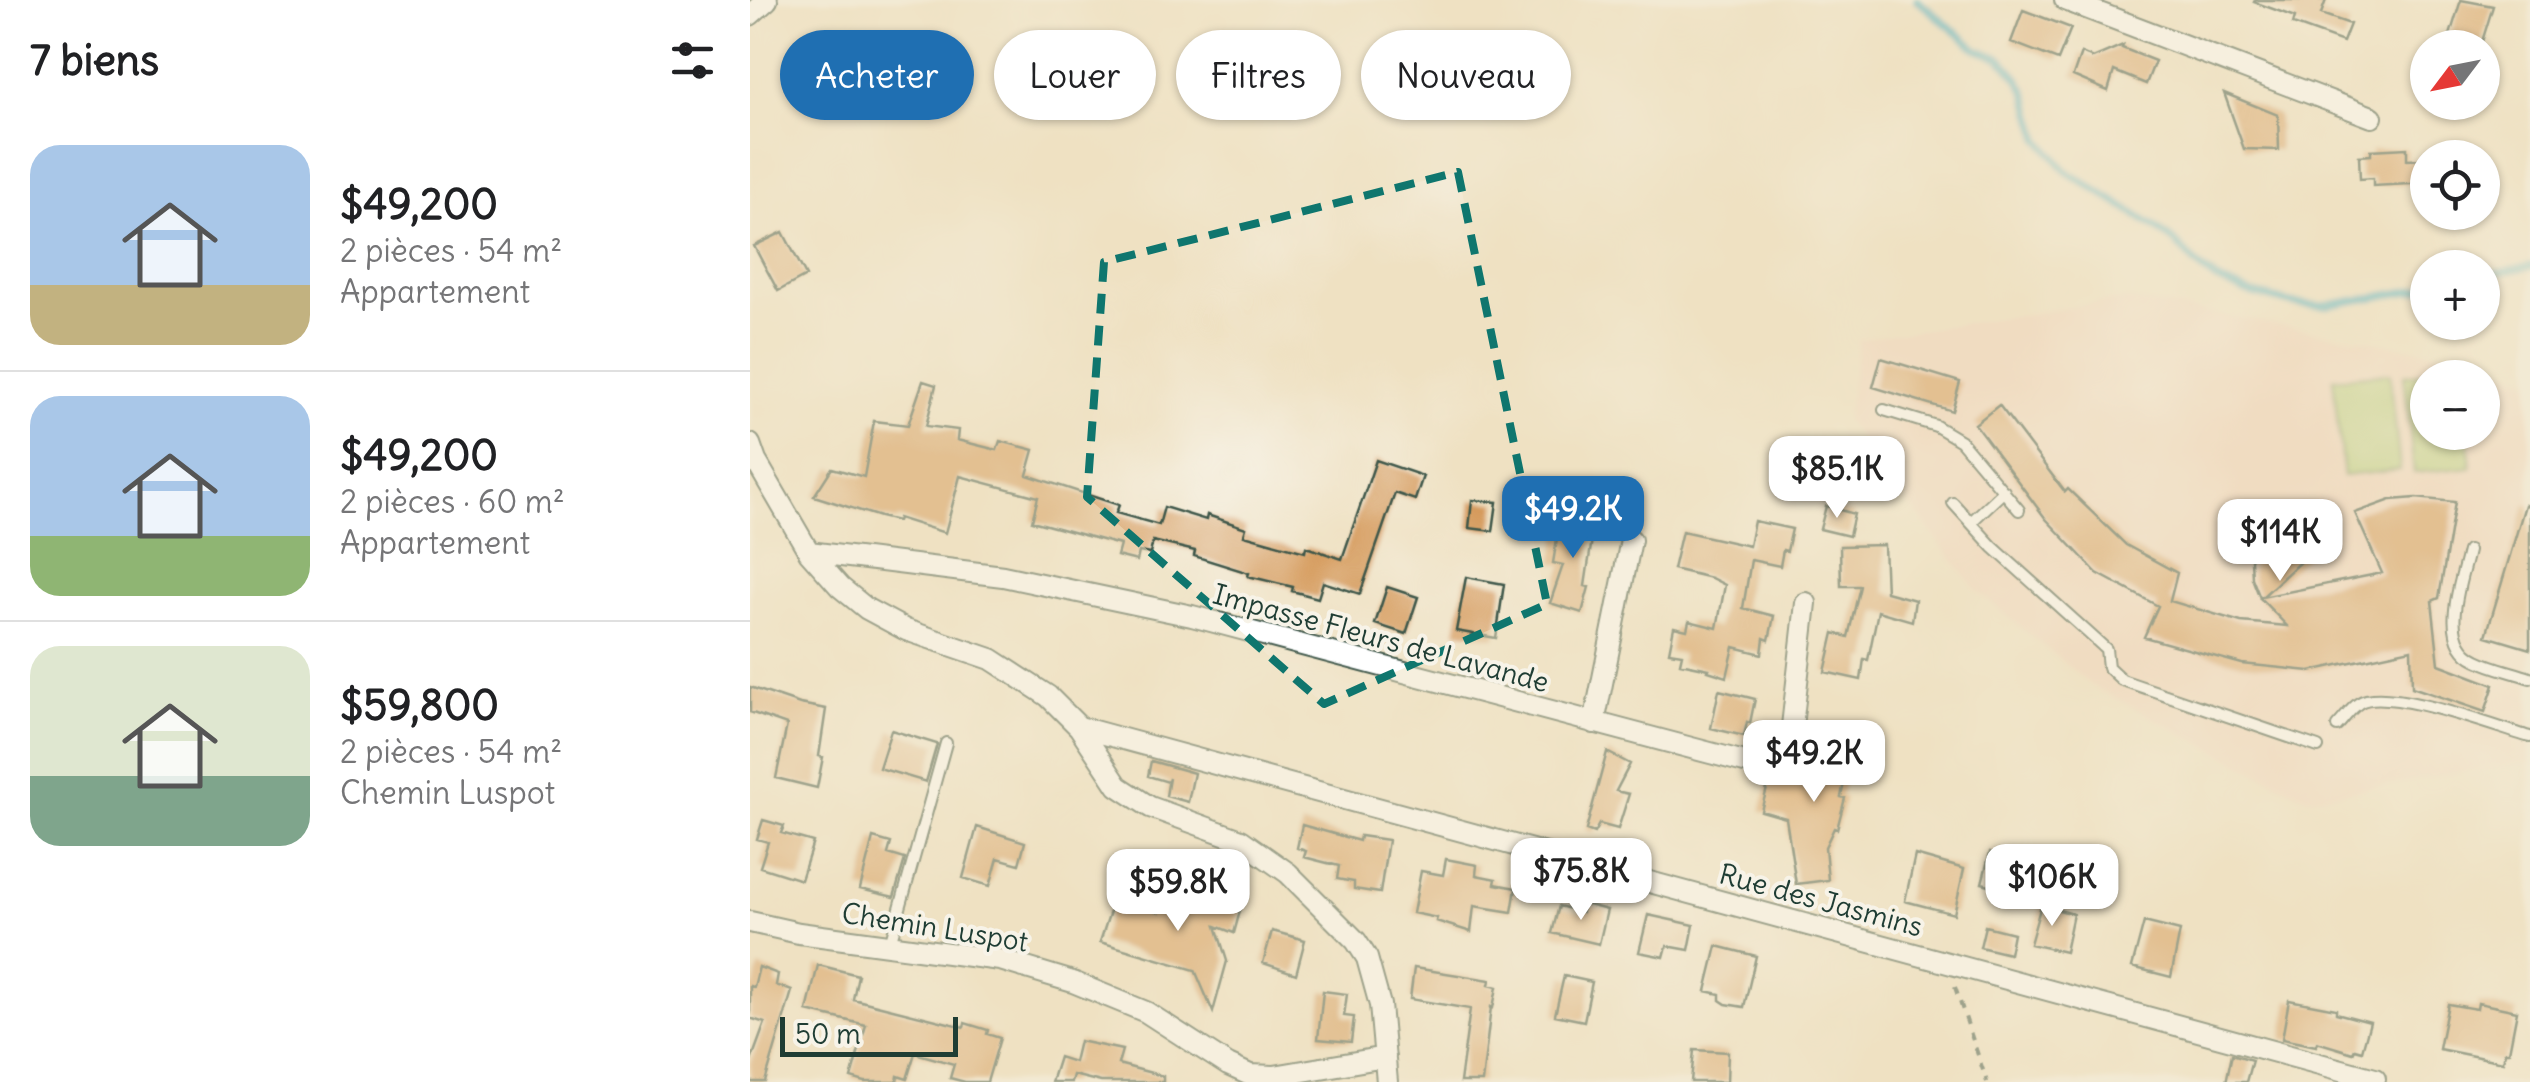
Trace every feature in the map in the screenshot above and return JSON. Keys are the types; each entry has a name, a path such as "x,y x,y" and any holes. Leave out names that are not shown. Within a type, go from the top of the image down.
{"street":[{"path":"750,15 767,0"},
{"path":"2065,0 2372,117"},
{"path":"750,444 809,552 840,587 867,609 906,630 991,659 1048,696 1079,728 1118,786 1150,808 1241,840 1288,874 1356,940 1367,958 1380,1005 1387,1082"},
{"path":"1594,723 1631,540"},
{"name":"Impasse Fleurs de Lavande","path":"809,552 1003,576 1192,616 1752,764 1767,762 1790,744 1806,603"},
{"name":"Rue des Jasmins","path":"1079,728 2374,1079"},
{"name":"Chemin Luspot","path":"750,922 799,933 1000,960 1073,982 1146,1012 1250,1075 1274,1076 1385,1057"}],"lane":[{"path":"1884,410 1936,426 1962,441 2019,510"},
{"path":"1970,522 2004,492"},
{"path":"1953,503 1994,547 2106,648 2108,666 2122,680 2318,747"},
{"path":"2468,551 2452,625 2459,642 2472,658 2530,678"},
{"path":"2337,726 2361,700 2392,698 2530,737"},
{"path":"890,945 946,743"}],"path":[{"path":"1946,963 1987,1082"}],"highlighted area":[{"path":"1458,172 1547,604 1324,704 1087,497 1104,262"}],"shaded area":[{"path":"2128,299 2479,360 2410,360 2410,450 2500,450 2500,369 2530,381 2530,761 2308,798 2090,685 1975,589 1846,420 1859,339"}],"green space":[{"path":"2390,373 2400,470 2343,476 2333,378"},
{"path":"2410,374 2410,434 2404,375"},
{"path":"2412,450 2470,450 2471,467 2414,473"}],"building":[{"path":"2255,0 2326,0 2321,14 2350,24 2343,42 2293,24 2295,17"},
{"path":"2461,0 2493,6 2486,30 2452,30"},
{"path":"2023,10 2071,28 2058,60 2011,42"},
{"path":"2123,45 2122,48 2155,61 2146,84 2114,71 2108,91 2073,76 2081,53 2093,58"},
{"path":"2224,93 2278,115 2279,150 2244,149"},
{"path":"2407,148 2410,184 2373,186 2373,178 2360,179 2359,156 2371,155 2371,150"},
{"path":"783,232 806,276 778,291 754,246"},
{"path":"1881,358 1960,382 1952,411 1873,387"},
{"path":"923,381 936,385 926,426 958,430 957,440 997,450 1000,441 1034,450 1027,475 1119,505 1116,513 1159,525 1164,507 1246,528 1244,535 1305,552 1306,547 1342,559 1376,460 1423,476 1415,500 1395,493 1360,594 1323,582 1318,598 1194,556 1195,551 1153,541 1150,554 1139,552 1137,561 1117,556 1120,545 1032,521 1038,497 960,476 945,533 814,496 832,468 864,477 874,421 908,425"},
{"path":"1999,405 2065,492 2068,489 2126,545 2177,573 2170,601 2241,622 2287,626 2260,598 2252,578 2251,560 2261,536 2279,519 2297,515 2311,520 2317,533 2316,547 2262,597 2382,573 2355,513 2391,500 2455,502 2439,598 2432,601 2439,664 2494,685 2485,712 2412,687 2411,649 2310,671 2242,664 2144,637 2158,606 2097,573 2046,519 1975,424"},
{"path":"1472,500 1497,502 1493,531 1469,528"},
{"path":"2525,505 2530,506 2530,649 2486,636"},
{"path":"1826,506 1854,514 1849,536 1820,529"},
{"path":"1561,514 1595,519 1585,586 1589,587 1582,613 1550,603 1563,565 1553,563"},
{"path":"1754,521 1792,529 1780,566 1751,560 1743,608 1774,616 1762,654 1734,647 1727,677 1680,663 1682,654 1669,652 1674,627 1687,630 1689,621 1717,628 1725,585 1673,569 1682,531 1749,546"},
{"path":"1884,545 1886,592 1915,600 1912,621 1878,611 1861,680 1825,672 1834,633 1848,637 1860,586 1841,586 1840,546"},
{"path":"1466,577 1504,584 1496,638 1456,631"},
{"path":"1387,587 1418,597 1406,634 1375,624"},
{"path":"750,687 826,709 817,788 776,778 787,725 750,712"},
{"path":"1719,690 1755,699 1744,736 1711,728"},
{"path":"1822,728 1859,736 1854,760 1849,759 1837,829 1834,828 1825,847 1828,880 1796,884 1786,818 1761,811 1770,777 1809,788"},
{"path":"891,730 937,744 926,782 879,768"},
{"path":"1607,752 1630,764 1616,791 1629,794 1618,829 1599,824 1594,833 1586,830"},
{"path":"1151,761 1194,773 1188,802 1166,796 1169,778 1168,782 1148,776"},
{"path":"763,820 784,826 781,833 813,842 801,880 760,867 768,842 757,839"},
{"path":"1302,825 1359,841 1360,836 1388,840 1380,893 1354,889 1354,882 1337,879 1339,866 1304,857 1306,851 1297,848"},
{"path":"977,827 1025,842 1019,864 998,858 990,886 963,878"},
{"path":"873,838 891,843 888,854 905,859 894,897 860,889"},
{"path":"1990,852 2021,860 2012,891 1982,883"},
{"path":"1915,855 1964,869 1954,914 1905,901"},
{"path":"1446,859 1477,865 1476,875 1516,888 1512,912 1474,906 1471,932 1413,913 1421,871 1443,875"},
{"path":"1220,891 1243,900 1234,933 1216,926 1227,961 1213,1012 1195,970 1100,942 1114,899 1159,912 1166,892 1204,904 1207,894 1218,898"},
{"path":"1584,904 1607,910 1599,944 1552,933 1559,906 1582,912"},
{"path":"2041,905 2073,914 2065,952 2030,944"},
{"path":"1648,915 1694,925 1689,950 1667,946 1664,957 1639,952"},
{"path":"2144,922 2180,931 2171,977 2132,967"},
{"path":"1985,926 2013,933 2009,954 1980,947"},
{"path":"1272,931 1305,940 1296,974 1263,963"},
{"path":"1717,946 1756,956 1744,1007 1726,1004 1720,1000 1720,994 1706,991"},
{"path":"818,965 858,975 853,999 964,1027 965,1023 1000,1038 987,1082 950,1078 954,1064 915,1053 907,1079 898,1076 897,1082 865,1082 851,1078 866,1025 807,1011"},
{"path":"759,967 778,974 776,985 792,991 765,1082 750,1082 750,1064 765,1023 750,1018 750,986 754,987"},
{"path":"1414,968 1490,980 1489,985 1497,987 1482,1082 1460,1082 1470,1009 1410,999"},
{"path":"1564,976 1592,982 1584,1021 1555,1015"},
{"path":"1323,991 1347,994 1344,1016 1354,1017 1351,1042 1318,1039"},
{"path":"2289,1000 2336,1009 2336,1013 2370,1022 2362,1051 2355,1049 2353,1053 2317,1042 2316,1046 2282,1039"},
{"path":"2478,1003 2517,1011 2509,1052 2505,1052 2503,1062 2439,1049 2448,1004 2477,1009"},
{"path":"1079,1041 1122,1050 1118,1064 1163,1076 1163,1082 1101,1082 1073,1075 1071,1082 1051,1082 1059,1057 1074,1062"},
{"path":"1694,1050 1728,1052 1727,1082 1691,1082"},
{"path":"2232,1054 2252,1060 2246,1082 2226,1082"}],"waterway":[{"path":"1917,0 1978,50 2000,58 2018,78 2040,139 2066,171 2152,225 2216,280 2249,293 2323,306 2410,291"},
{"path":"2500,272 2530,266"}]}
